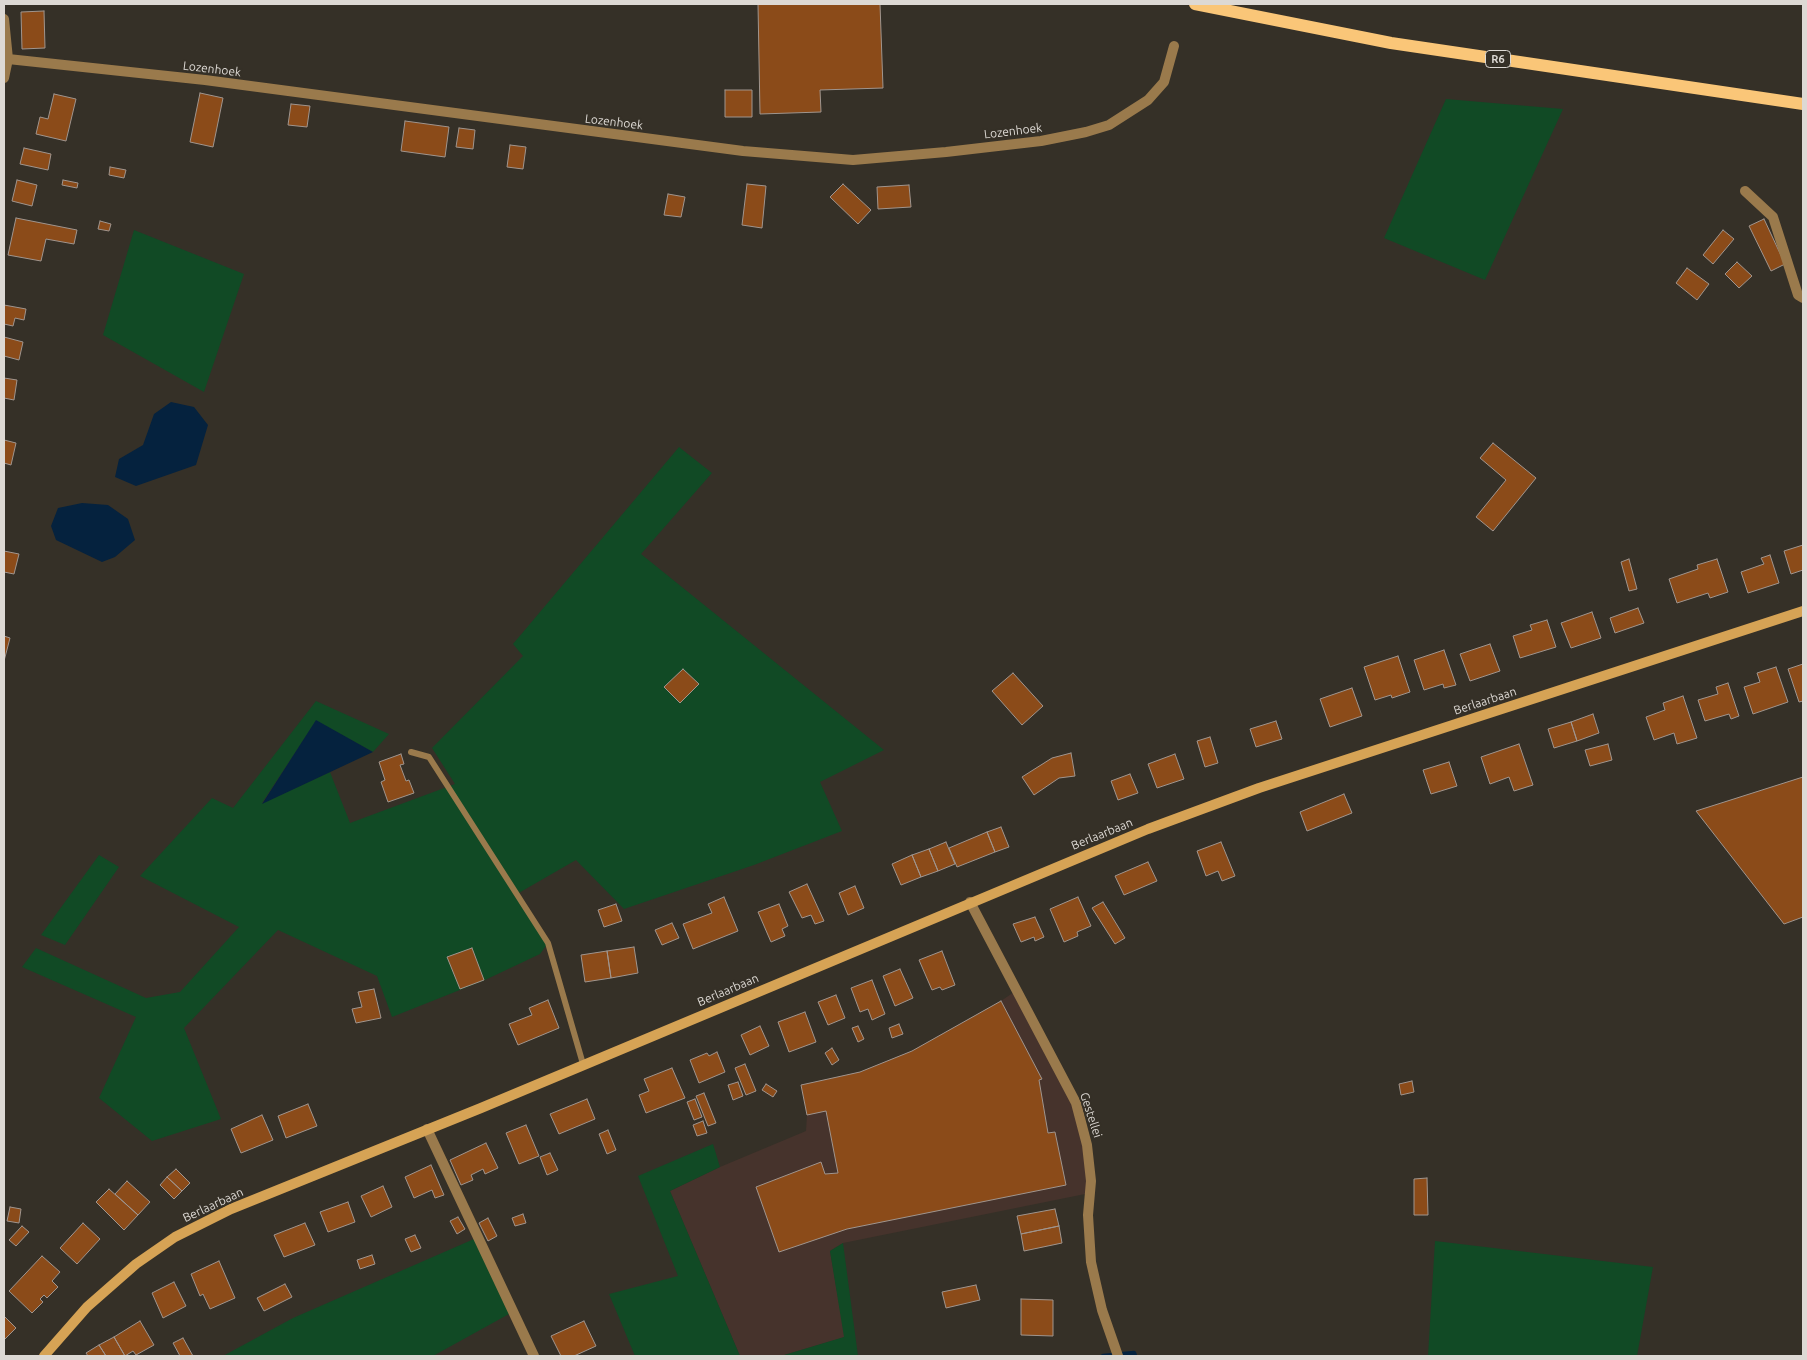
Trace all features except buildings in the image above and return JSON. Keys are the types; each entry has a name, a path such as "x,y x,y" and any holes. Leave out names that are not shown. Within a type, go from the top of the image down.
{"main road":[{"name":"R6","path":"1196,4 1391,43 1803,104"}],"street":[{"path":"4,20 8,59 4,78"},
{"name":"Lozenhoek","path":"8,59 204,80 743,151 853,160 1041,141 1086,132 1109,125 1148,100 1164,82 1174,46"},
{"path":"1745,191 1773,217 1798,295 1803,298"},
{"name":"Berlaarbaan","path":"44,1356 87,1307 136,1264 175,1237 231,1210 428,1130 1148,829 1259,788 1803,610"},
{"name":"Gestellei","path":"970,902 1076,1103 1087,1145 1091,1181 1088,1215 1091,1262 1102,1310 1118,1356"},
{"path":"428,1130 534,1356"}],"lane":[{"path":"410,752 429,757 548,943 583,1064"}],"shaded area":[{"path":"1017,990 1076,1103 1090,1193 843,1243 830,1251 845,1337 781,1356 740,1356 670,1191 720,1167 806,1131 807,1115 801,1085 860,1072 912,1051"}],"green space":[{"path":"1446,99 1563,109 1485,280 1384,238"},
{"path":"134,230 244,274 204,392 103,335"},
{"path":"679,447 712,473 641,554 884,750 820,782 842,831 754,865 624,909 576,860 517,894 548,943 540,954 485,980 392,1017 377,976 278,930 184,1028 221,1119 152,1141 99,1098 136,1017 22,967 36,948 146,998 180,992 239,927 140,876 212,798 233,808 316,701 389,734 373,752 316,721 262,803 330,772 350,823 455,784 432,748 523,656 513,644"},
{"path":"99,855 119,867 65,945 41,935"},
{"path":"713,1144 720,1167 670,1191 740,1356 635,1356 609,1294 678,1276 638,1176"},
{"path":"474,1239 509,1314 433,1356 223,1356 293,1318"},
{"path":"1435,1241 1653,1267 1637,1356 1428,1356"},
{"path":"843,1243 858,1356 781,1356 844,1337 830,1251"}],"water":[{"path":"171,402 194,407 208,425 196,465 136,486 115,477 119,459 143,445 154,414"},
{"path":"82,503 108,505 128,519 135,540 115,557 102,562 56,540 51,526 58,508"},
{"path":"316,720 373,752 262,804"}],"waterway":[{"path":"1103,1356 1134,1353 1135,1356"}]}
